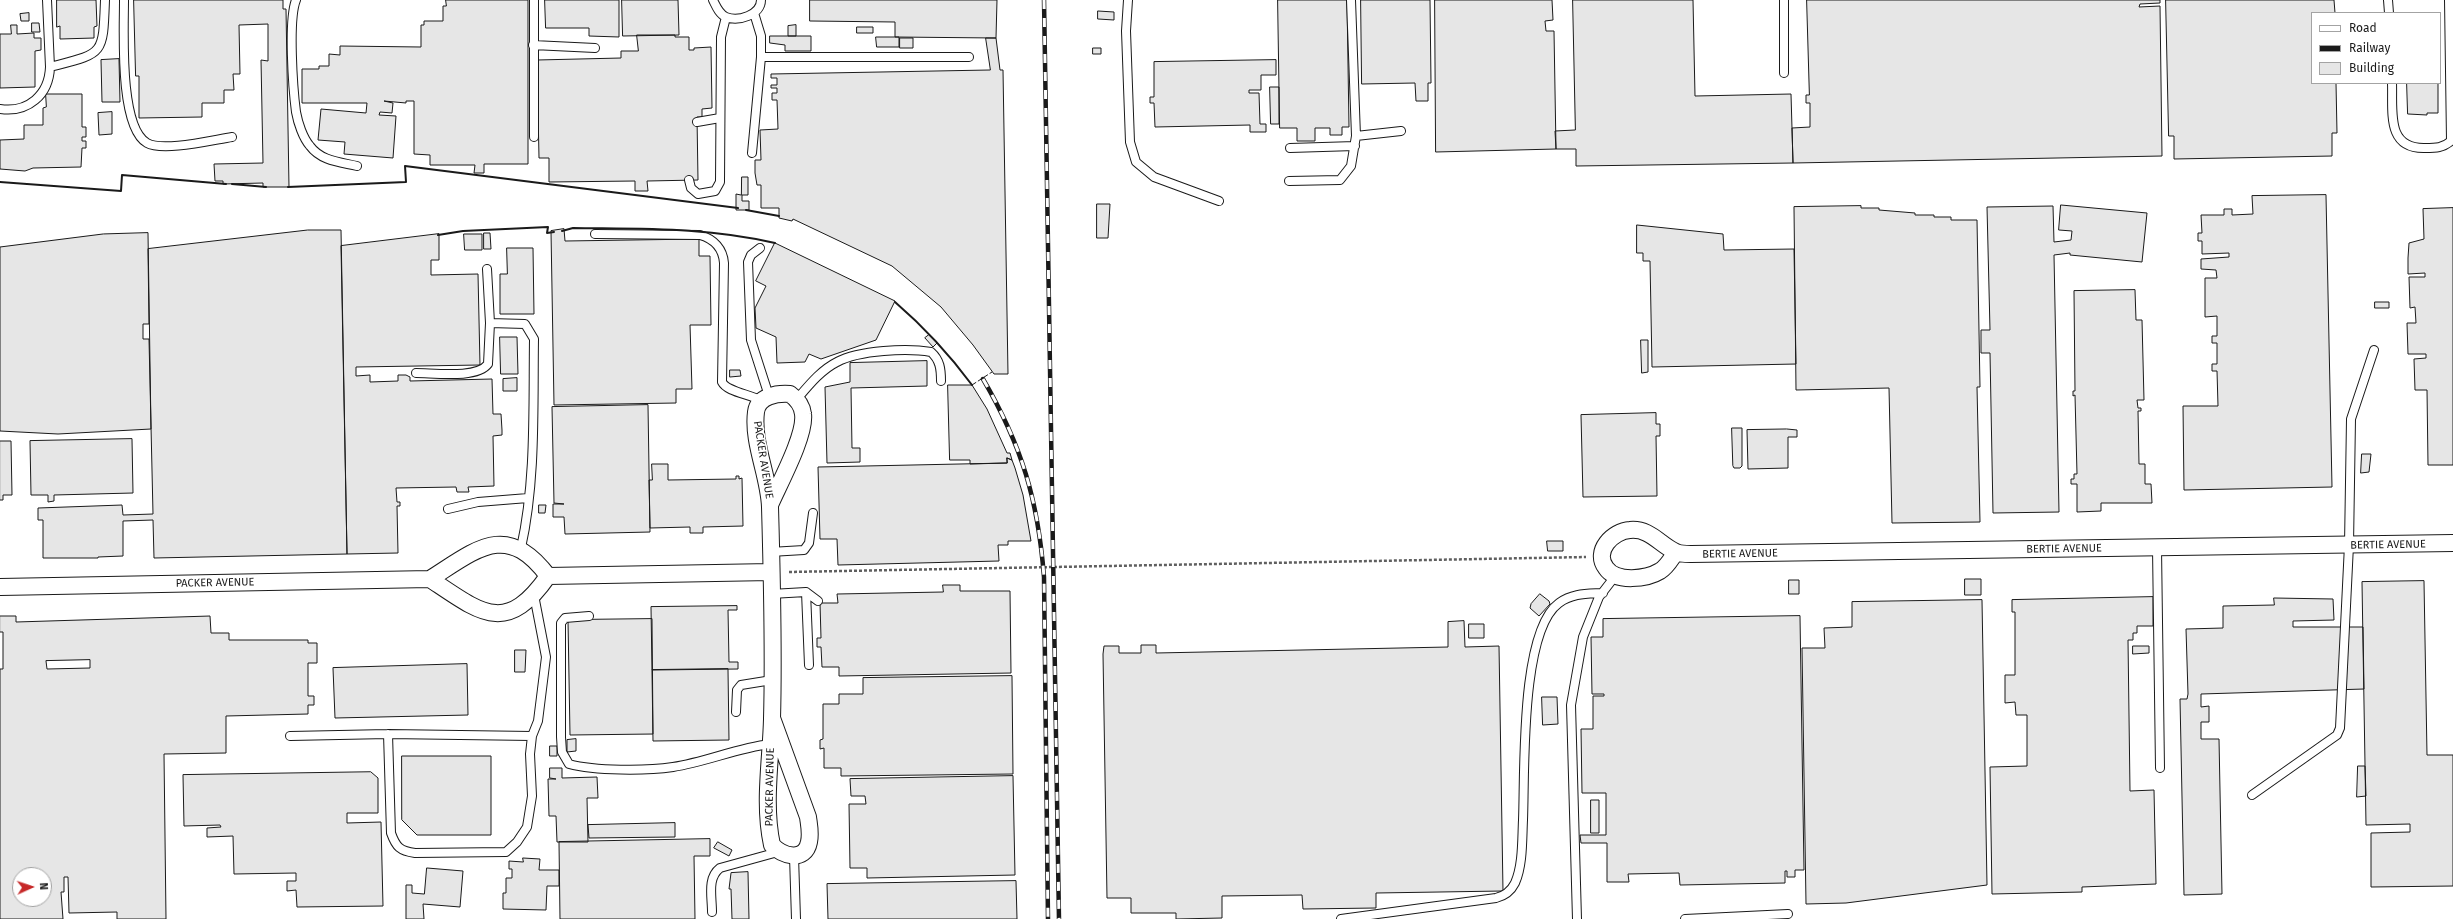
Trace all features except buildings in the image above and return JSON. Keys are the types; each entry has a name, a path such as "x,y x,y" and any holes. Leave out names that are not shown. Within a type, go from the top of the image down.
{"street":[{"path":"766,398 790,394 797,399"},
{"name":"PACKER AVENUE","path":"766,398 756,410 756,424 770,505 772,718 768,820 772,845 778,852"},
{"name":"PACKER AVENUE","path":"770,505 803,426 803,415 797,399"},
{"path":"1631,530 1650,534 1676,552 1661,570 1654,574 1625,578 1616,575 1605,568 1602,557 1604,547 1610,538 1619,532 1631,530"},
{"name":"BERTIE AVENUE","path":"1676,552 1691,554 2453,543"},
{"name":"PACKER AVENUE","path":"0,587 430,579 480,549 501,544 522,548"},
{"path":"522,548 536,560 548,576"},
{"path":"548,576 771,572"},
{"path":"430,579 484,611 503,614 518,610 534,596 548,576"},
{"name":"PACKER AVENUE","path":"772,718 808,816 810,831 809,844 803,853 794,856"},
{"path":"778,852 786,856 794,856"}],"lane":[{"path":"0,109 23,109 32,102 49,78 50,66 47,0"},
{"path":"50,66 84,58 94,53 100,46 103,38 105,0"},
{"path":"124,0 128,111 135,130 147,143 162,146 232,137"},
{"path":"296,0 294,6 293,41 296,114 303,134 310,146 321,156 331,161 356,166"},
{"path":"534,0 534,137"},
{"path":"713,0 718,11 726,17 742,18 754,13 761,0"},
{"path":"1128,0 1126,31 1130,142 1136,162 1154,177 1219,201"},
{"path":"1289,181 1340,180 1351,166 1356,136 1351,0"},
{"path":"1784,0 1784,73"},
{"path":"2388,0 2389,12"},
{"path":"2392,84 2394,129 2399,139 2413,148 2440,148 2451,141 2449,0"},
{"path":"752,154 762,58 761,36 754,13"},
{"path":"689,180 691,188 698,194 715,191 720,182 721,37 726,17"},
{"path":"533,45 595,48"},
{"path":"762,58 969,57"},
{"path":"697,122 720,118"},
{"path":"1356,136 1401,131"},
{"path":"1290,148 1355,146"},
{"path":"595,234 700,235 713,241 723,254 724,263 722,382 730,390 766,398 751,340 749,318 748,262 751,255 760,248"},
{"path":"416,373 470,373 482,371 488,364 490,323 487,269"},
{"path":"490,323 525,324 534,339 532,451 522,548"},
{"path":"2252,795 2337,735 2340,728 2349,545 2351,419 2374,350"},
{"path":"797,399 824,371 838,361 879,352 931,352 937,357 941,368 941,381"},
{"path":"448,509 478,502 528,498"},
{"path":"770,552 804,550 809,544 813,513"},
{"path":"2157,548 2160,768"},
{"path":"1577,919 1571,706 1583,637 1591,614 1603,593 1616,575"},
{"path":"771,594 806,592 818,601"},
{"path":"806,592 809,666"},
{"path":"1341,919 1503,897 1512,888 1521,855 1530,676 1538,636 1551,610 1559,603 1573,595 1603,593"},
{"path":"388,734 391,833 396,846 403,851 415,853 506,852 517,842 527,827 531,809 530,754 532,736 538,721 546,657 534,596"},
{"path":"589,616 566,618 561,623 561,737 562,752 569,764 581,767 612,769 672,767 744,747 770,744"},
{"path":"736,712 737,690 741,685 772,680"},
{"path":"290,736 388,734 532,736"},
{"path":"712,912 711,880 713,873 720,868 778,852"},
{"path":"794,856 796,919"},
{"path":"1685,919 1788,914"}],"path":[{"path":"771,572 1602,557"}],"railway":[{"path":"1044,0 1059,919"},
{"path":"983,379 1008,427 1026,474 1041,549 1044,577 1048,919"}],"fence":[{"path":"972,385 992,372"}],"wall":[{"path":"288,187 406,182 405,166 738,208"},
{"path":"0,182 121,191 122,175 226,184"},
{"path":"232,184 266,187"},
{"path":"746,210 779,216"},
{"path":"438,235 463,231 548,227 547,233 554,232"},
{"path":"562,231 573,228 699,231 775,243"},
{"path":"895,302 936,341 972,385"}]}
